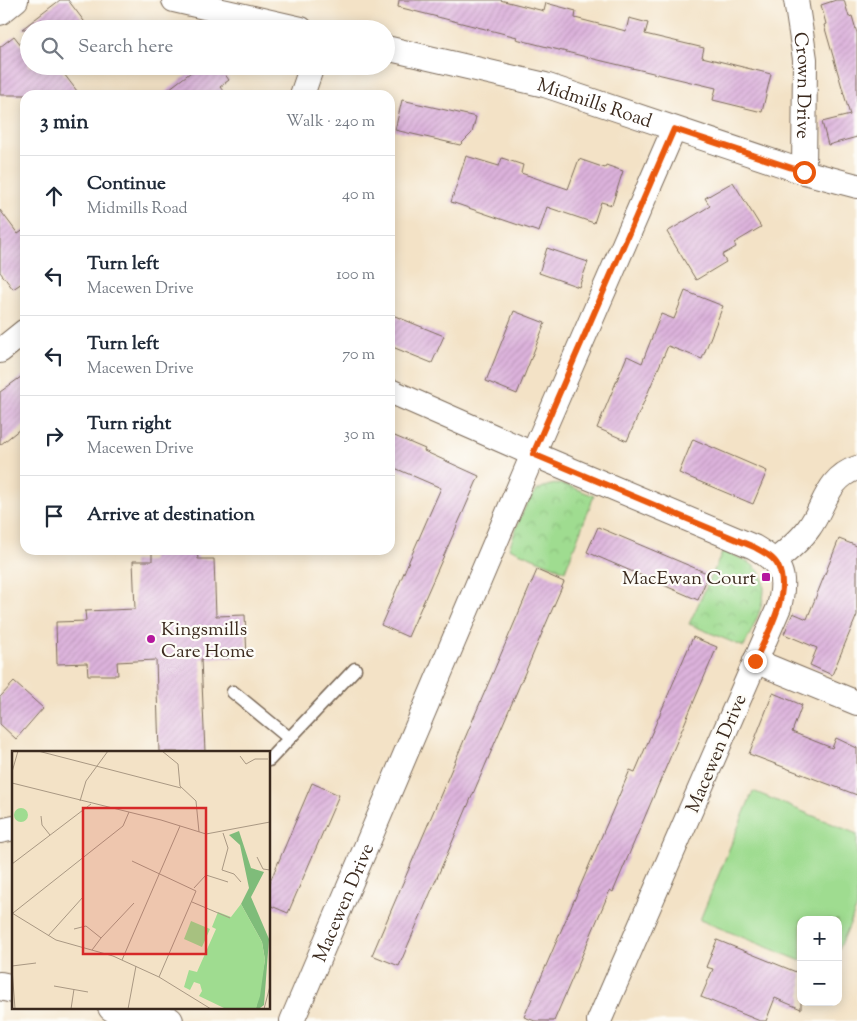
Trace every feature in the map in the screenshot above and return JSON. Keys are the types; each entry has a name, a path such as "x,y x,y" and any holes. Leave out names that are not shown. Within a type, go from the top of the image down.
{"street":[{"path":"0,13 16,0"},
{"path":"174,0 262,20"},
{"name":"Crown Drive","path":"796,0 805,59 804,172"},
{"name":"Midmills Road","path":"395,50 544,85 804,172 857,186"},
{"path":"304,90 309,75"},
{"name":"Macewen Drive","path":"292,1021 533,454 674,129"},
{"path":"0,351 20,335"},
{"path":"395,393 533,454 754,547 775,561 808,529 825,496 838,479 857,468"},
{"name":"Macewen Drive","path":"600,1021 778,607 783,579 775,561"},
{"path":"755,661 857,703"},
{"path":"116,1008 169,1021"}],"lane":[{"path":"270,759 354,669"},
{"path":"233,692 289,738"}],"green space":[{"path":"557,484 570,486 594,496 565,571 509,548 521,517 533,494 538,490"},
{"path":"723,551 755,567 761,575 764,585 761,606 744,647 689,624"},
{"path":"753,791 857,834 857,907 842,943 842,916 797,916 797,959 700,920"}],"building":[{"path":"60,0 68,0 83,20 34,20"},
{"path":"399,0 500,0 544,11 546,3 576,11 575,18 626,31 629,18 648,23 645,34 704,48 702,57 771,74 762,112 713,100 716,88 590,58 516,39 517,37 398,7"},
{"path":"836,0 844,0 849,17 852,16 857,33 857,137 828,145 822,122 850,115 824,25 826,24 821,5"},
{"path":"14,36 20,44 20,75 65,75 76,90 20,90 20,95 0,95 0,47"},
{"path":"187,75 225,75 229,80 220,87 222,90 168,90"},
{"path":"402,100 476,117 472,133 460,145 395,130"},
{"path":"466,156 499,166 502,158 523,165 521,173 568,189 579,159 605,168 606,165 623,171 612,205 601,202 594,223 547,207 539,232 451,202"},
{"path":"733,182 761,227 734,243 736,247 722,255 726,262 696,280 667,232 710,206 705,198"},
{"path":"0,210 18,234 20,233 20,284 13,289 0,272"},
{"path":"547,248 588,262 579,287 539,273"},
{"path":"685,291 723,306 702,359 668,346 627,441 597,428 627,356 642,363 661,314 674,319"},
{"path":"514,311 545,323 517,394 486,381"},
{"path":"395,316 444,336 432,363 395,348"},
{"path":"20,378 20,429 0,445 0,392"},
{"path":"395,436 479,476 408,637 381,625 441,488 395,468"},
{"path":"693,439 767,471 753,504 679,473"},
{"path":"598,527 709,574 698,600 587,552"},
{"path":"839,539 857,546 857,615 832,675 810,665 817,648 784,634 793,613 807,619"},
{"name":"Kingsmills Care Home","path":"152,555 198,555 198,559 214,559 216,616 245,615 247,657 201,659 205,751 159,751 156,660 117,662 118,675 88,675 87,663 57,664 56,622 86,621 85,611 135,609 133,561 152,561"},
{"path":"537,570 564,582 399,966 372,955"},
{"path":"693,637 717,647 613,892 610,890 554,1021 535,1021 524,1017 630,770 635,772"},
{"path":"14,682 43,708 16,739 0,724 0,697"},
{"path":"773,693 802,705 792,732 832,748 836,738 857,748 857,795 749,754"},
{"path":"312,783 339,795 288,913 270,905 270,882"},
{"path":"717,940 797,972 797,1006 801,1006 801,1009 775,998 766,1021 760,1021 701,997 713,969 706,967"}],"place":[{"name":"MacEwan Court","path":"766,577"},
{"name":"Kingsmills Care Home","path":"151,639"}],"route":[{"path":"755,661 778,607 782,592 783,579 775,561 754,547 533,454 674,129 804,172"}]}
